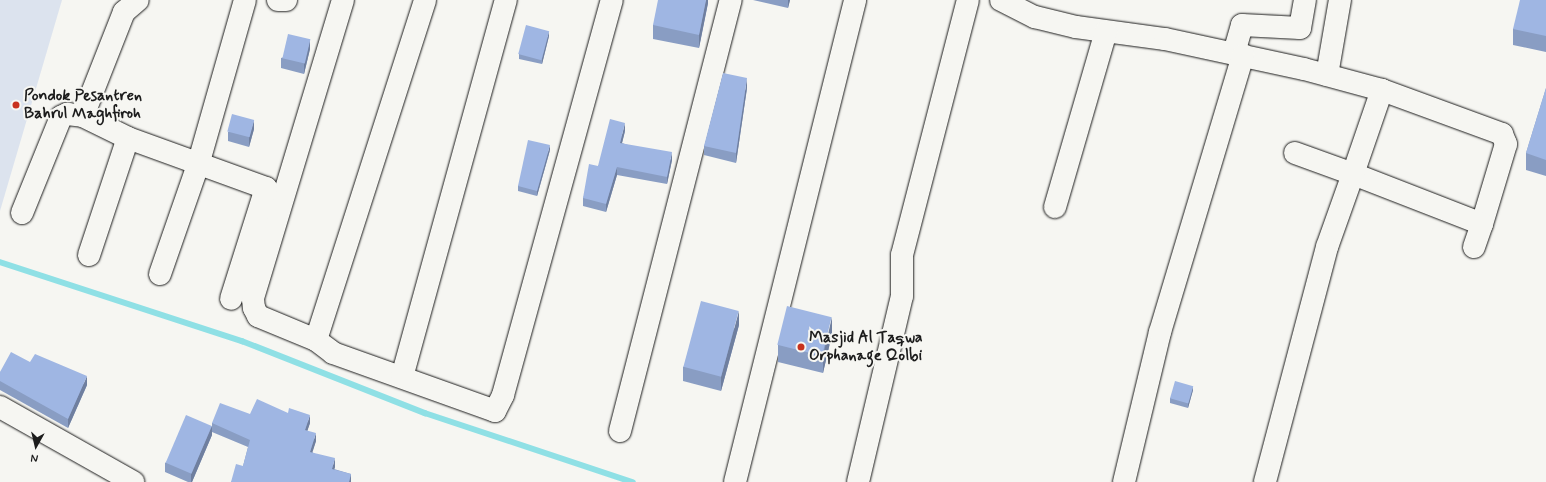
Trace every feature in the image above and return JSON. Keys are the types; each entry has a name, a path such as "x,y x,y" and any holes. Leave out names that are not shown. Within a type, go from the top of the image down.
{"street":[{"path":"83,116 124,12 138,0"},
{"path":"160,274 199,162 245,0"},
{"path":"278,0 286,0"},
{"path":"343,0 253,299 258,316 316,340 333,353 498,410 612,0"},
{"path":"316,340 425,0"},
{"path":"402,377 506,0"},
{"path":"620,431 731,0"},
{"path":"735,482 855,0"},
{"path":"858,482 902,296 902,255 968,0"},
{"path":"1001,0 1035,17 1106,32 1166,39 1239,54 1326,75 1382,90 1502,134 1506,144 1474,247"},
{"path":"1124,482 1160,332 1239,54 1242,24 1300,28 1305,0"},
{"path":"1326,75 1340,0"},
{"path":"1055,207 1106,32"},
{"path":"1265,482 1327,246 1382,90"},
{"path":"22,213 61,118 66,114 83,116 128,138 199,162 266,188 231,299"},
{"path":"90,255 128,138"},
{"path":"1295,153 1482,224"},
{"path":"0,408 133,482"}],"shaded area":[{"name":"Pondok Pesantren Bahrul Maghfiroh","path":"0,0 62,0 0,211"}],"building":[{"path":"658,0 706,0 699,35 653,25"},
{"path":"1520,0 1546,0 1546,36 1513,29"},
{"path":"526,25 549,31 541,60 518,54"},
{"path":"288,34 310,39 305,64 282,58"},
{"path":"723,73 747,78 736,153 704,146"},
{"path":"1546,88 1546,160 1526,153"},
{"path":"232,114 254,120 250,137 227,131"},
{"path":"610,119 625,123 620,143 672,152 667,177 617,167 606,204 583,198 589,164 598,166"},
{"path":"528,140 550,145 537,191 518,186"},
{"path":"701,301 739,311 721,377 683,367"},
{"path":"787,306 832,317 822,356 777,345"},
{"path":"11,352 30,362 35,354 87,376 68,419 0,381 0,372"},
{"path":"1175,381 1193,386 1188,404 1170,398"},
{"path":"257,399 288,413 289,408 310,415 305,430 316,433 310,452 335,458 332,469 351,474 349,482 231,482 236,464 243,466 250,440 212,423 220,403 250,414"},
{"path":"186,415 212,426 191,474 166,463"}],"waterway":[{"path":"0,262 242,341 425,413 633,482"}],"place":[{"name":"Pondok Pesantren Bahrul Maghfiroh","path":"16,105"},
{"name":"Masjid Al Taqwa Orphanage Qolbi","path":"801,347"}]}
